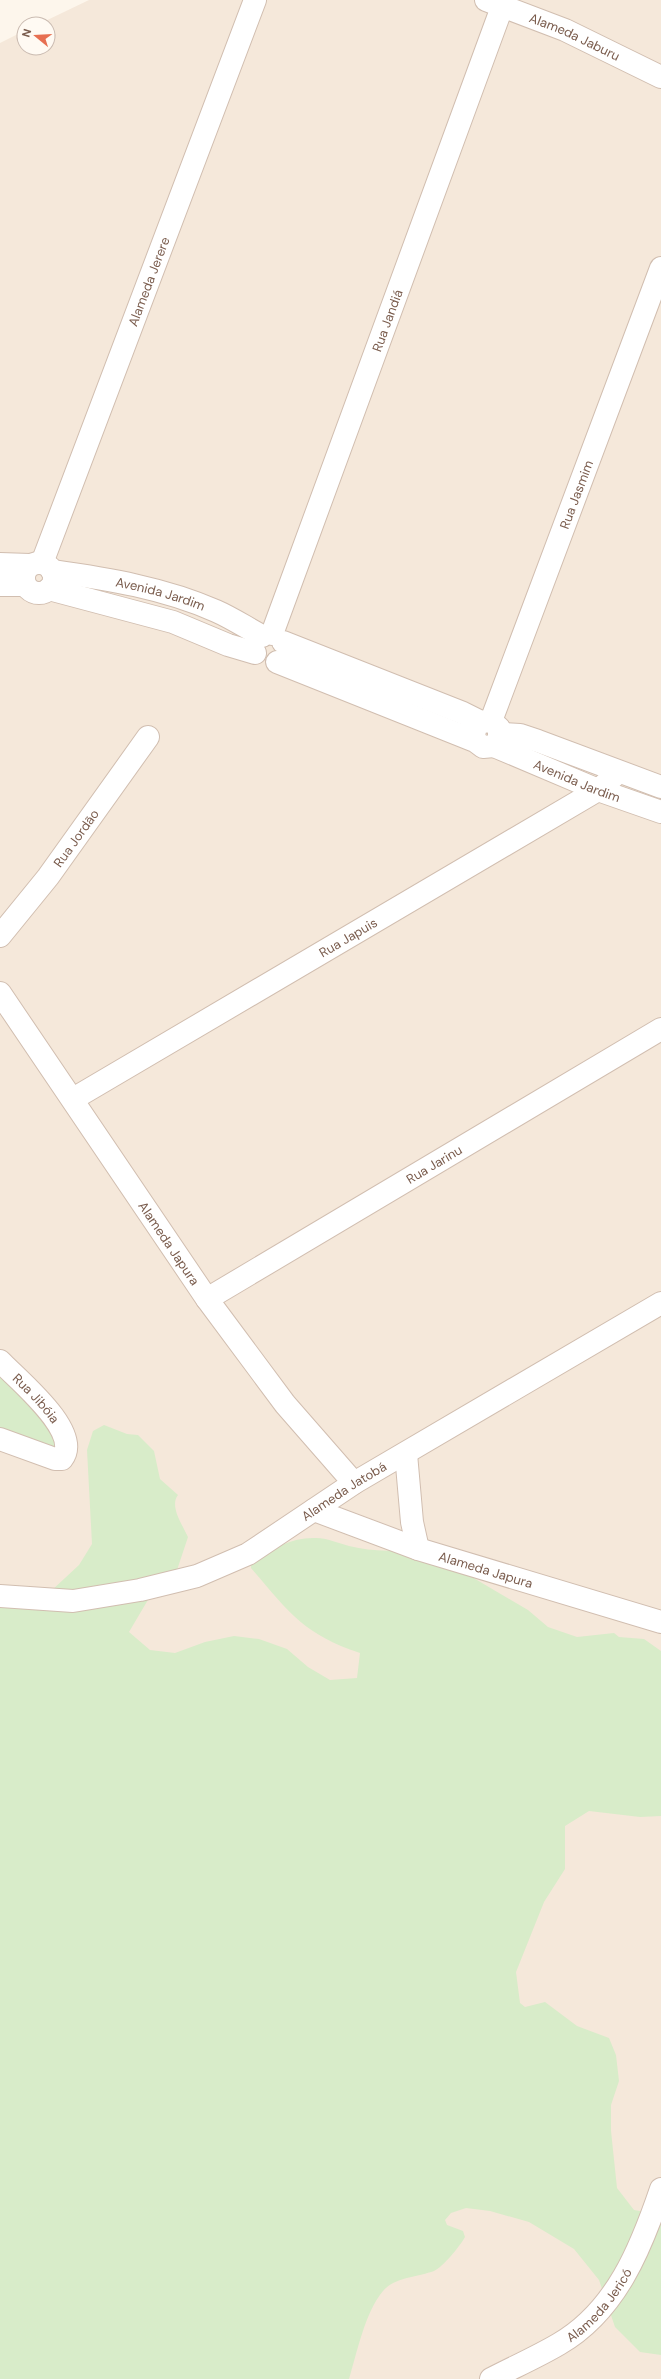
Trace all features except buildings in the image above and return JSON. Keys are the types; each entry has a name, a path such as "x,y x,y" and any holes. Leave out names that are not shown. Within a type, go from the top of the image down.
{"street":[{"name":"Alameda Jerere","path":"40,575 255,0"},
{"name":"Alameda Jaburu","path":"494,3 565,30 661,77"},
{"name":"Rua Jandiá","path":"270,645 494,3"},
{"name":"Rua Jasmim","path":"488,733 661,268"},
{"name":"Avenida Jardim","path":"0,564 40,575 173,622 228,645 270,645 488,733 598,790 661,812"},
{"name":"Avenida Jardim","path":"0,585 40,575"},
{"name":"Avenida Jardim","path":"488,733 520,735 661,786"},
{"name":"Rua Jordão","path":"0,936 48,877 148,737"},
{"name":"Rua Japuis","path":"73,1099 598,790 619,772"},
{"name":"Alameda Japura","path":"0,993 207,1299 285,1404 354,1483"},
{"name":"Rua Jarinu","path":"207,1299 661,1029"},
{"name":"Alameda Jatobá","path":"0,1596 73,1601 140,1590 197,1576 248,1554 354,1483 406,1454 661,1303"},
{"name":"Rua Jibóia","path":"0,1361 56,1419 67,1440 66,1454 62,1459 56,1459 0,1439"},
{"path":"406,1454 412,1522 418,1549"},
{"name":"Alameda Japura","path":"314,1510 418,1549 661,1622"},
{"name":"Alameda Jericó","path":"491,2379 560,2343 597,2314 624,2277 648,2227 661,2189"}],"shaded area":[{"path":"89,0 661,0 661,2379 0,2379 0,43 16,35 16,56 56,56 56,16"}],"green space":[{"path":"0,1376 63,1436 53,1452 0,1436"},
{"path":"104,1425 127,1434 138,1435 154,1451 160,1479 178,1495 175,1505 176,1510 180,1522 188,1537 177,1570 155,1588 129,1632 150,1650 175,1653 205,1642 234,1636 259,1639 287,1649 308,1667 330,1680 357,1678 360,1653 324,1638 298,1620 251,1568 251,1562 282,1545 307,1538 320,1538 358,1548 376,1550 403,1550 421,1547 528,1610 548,1627 577,1637 614,1633 619,1637 644,1639 661,1651 661,1816 640,1817 589,1811 565,1826 565,1869 544,1902 516,1972 520,2003 525,2007 545,2002 577,2026 609,2038 616,2055 619,2081 611,2105 611,2131 617,2188 634,2210 661,2215 661,2355 640,2352 615,2327 599,2280 574,2249 529,2222 490,2211 466,2208 451,2213 445,2220 447,2225 463,2231 465,2237 455,2251 438,2269 400,2280 388,2286 383,2291 366,2321 349,2379 0,2379 0,1593 51,1591 79,1565 92,1544 87,1450 93,1431"}]}
